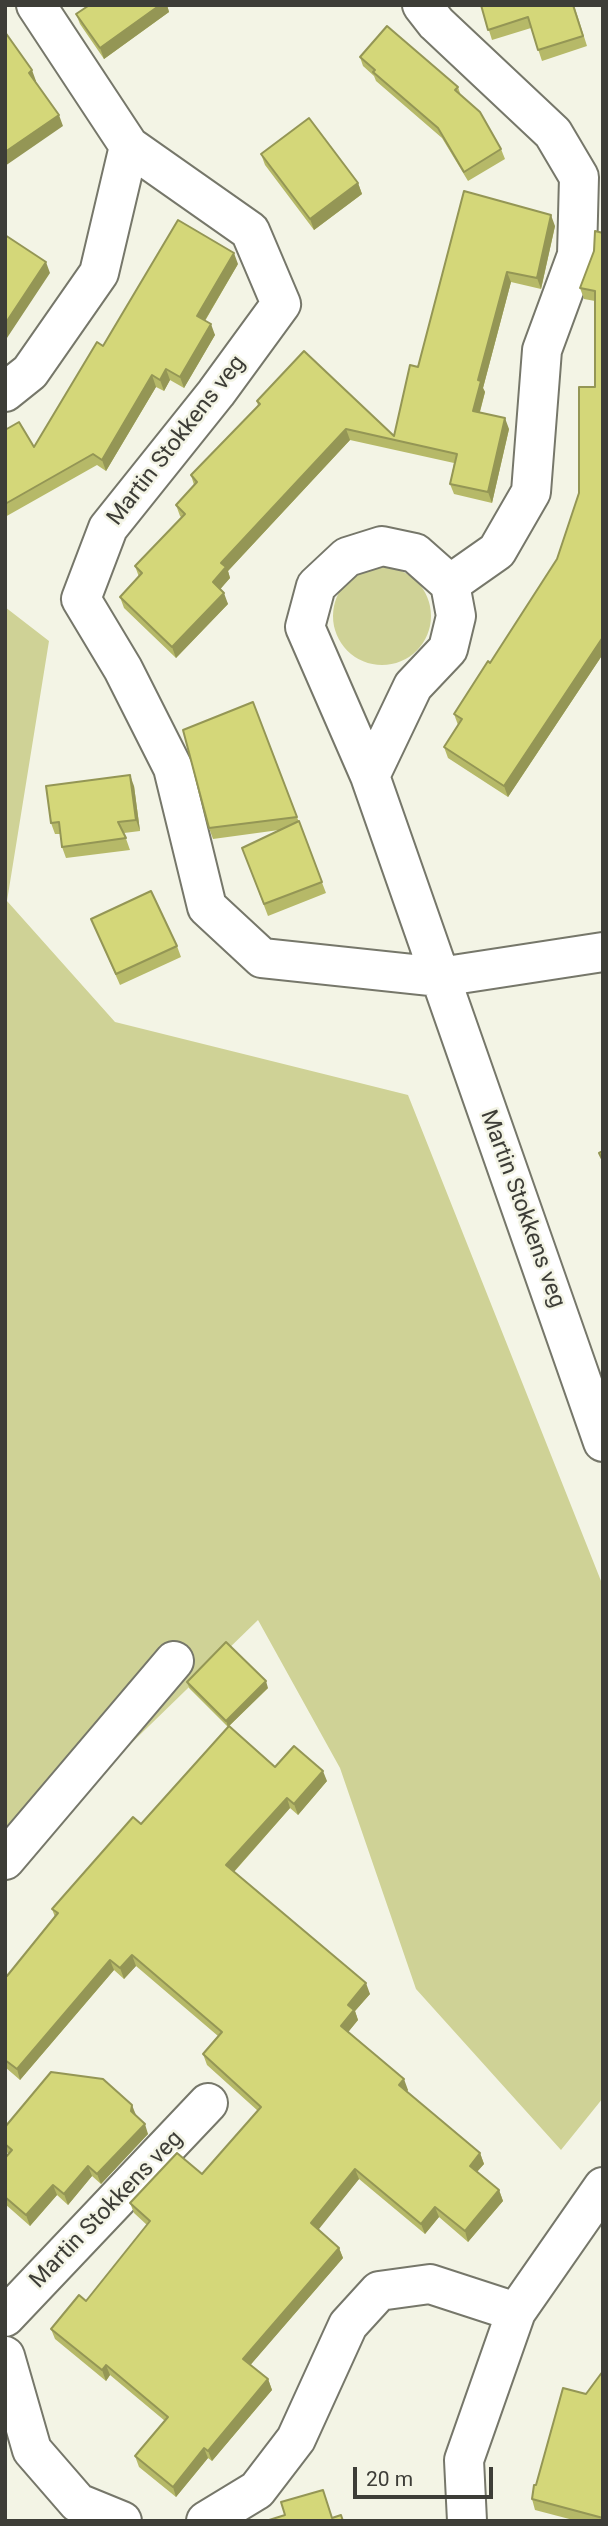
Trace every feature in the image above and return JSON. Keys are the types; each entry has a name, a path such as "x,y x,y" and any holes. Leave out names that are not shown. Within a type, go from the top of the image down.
{"street":[{"name":"Martin Stokkens veg","path":"36,5 128,146 250,231 281,304 216,393 108,528 80,599 123,669 173,768 207,907 262,958 440,977 603,952"},
{"path":"370,776 413,687 448,649 456,616 450,584 497,551 531,492 542,350 577,255 579,177 553,133 436,23 422,5"},
{"path":"5,391 30,372 99,272 128,146"},
{"name":"Martin Stokkens veg","path":"450,584 415,553 382,546 347,557 316,586 305,627 370,776 603,1442"},
{"path":"5,1860 174,1661"},
{"name":"Martin Stokkens veg","path":"5,2317 208,2103"},
{"path":"467,2521 464,2460 516,2312 603,2187"},
{"path":"206,2521 257,2490 296,2439 348,2325 379,2291 430,2284 516,2312"},
{"path":"5,2356 32,2450 72,2512 122,2521"}],"green space":[{"path":"382,567 401,571 417,581 427,597 431,616 427,635 417,651 401,661 382,665 363,661 347,651 337,635 333,616 337,597 347,581 363,571"},
{"path":"5,607 49,641 7,901 115,1022 408,1095 603,1586 603,2098 561,2150 416,1989 340,1768 258,1620 5,1866"}],"building":[{"path":"87,5 160,5 100,48 76,14"},
{"path":"481,5 573,5 583,36 538,50 528,17 488,30"},
{"path":"387,26 458,87 455,90 480,112 501,149 464,172 438,128 373,72 375,70 360,57"},
{"path":"5,32 32,70 29,73 59,115 5,152"},
{"path":"309,118 358,183 310,219 261,154"},
{"path":"464,191 551,215 537,278 507,272 478,380 481,381 473,411 505,418 488,492 450,484 457,454 346,429 221,563 226,567 213,582 224,593 172,647 120,597 142,573 135,566 185,514 176,505 197,482 191,475 260,404 257,401 304,351 394,436 410,365 418,367"},
{"path":"178,220 234,253 197,316 211,324 180,377 166,369 160,380 152,375 102,460 93,454 5,504 5,430 19,422 34,447 97,342 103,346"},
{"path":"595,231 603,233 603,637 504,786 444,747 462,719 454,714 557,559 579,493 579,387 595,387 595,291 580,288 594,251"},
{"path":"5,235 46,262 5,324"},
{"path":"253,702 297,817 209,828 183,730"},
{"path":"130,775 136,820 118,822 126,838 62,847 59,822 51,823 46,786"},
{"path":"299,821 322,882 264,904 242,848"},
{"path":"151,891 177,946 116,974 91,919"},
{"path":"226,1642 266,1681 226,1721 187,1682"},
{"path":"229,1726 275,1767 294,1746 323,1771 294,1804 287,1798 226,1865 366,1983 348,2005 354,2010 341,2026 404,2079 399,2085 480,2153 470,2166 499,2190 465,2231 435,2207 421,2224 355,2169 311,2223 339,2248 243,2359 268,2379 208,2451 204,2448 173,2487 135,2456 168,2417 106,2365 102,2370 51,2329 79,2295 86,2301 150,2221 130,2203 177,2153 202,2174 261,2107 203,2054 222,2032 132,1955 120,1968 110,1960 17,2069 5,2060 5,1974 7,1976 58,1913 52,1909 133,1817 141,1824"},
{"path":"51,2072 103,2079 132,2105 131,2111 145,2124 97,2174 88,2166 64,2194 53,2185 26,2215 5,2197 5,2158 12,2150 5,2144 5,2127"},
{"path":"603,2371 603,2518 532,2499 563,2388 586,2394"},
{"path":"323,2490 332,2518 341,2515 343,2521 266,2521 285,2515 281,2502"}]}
